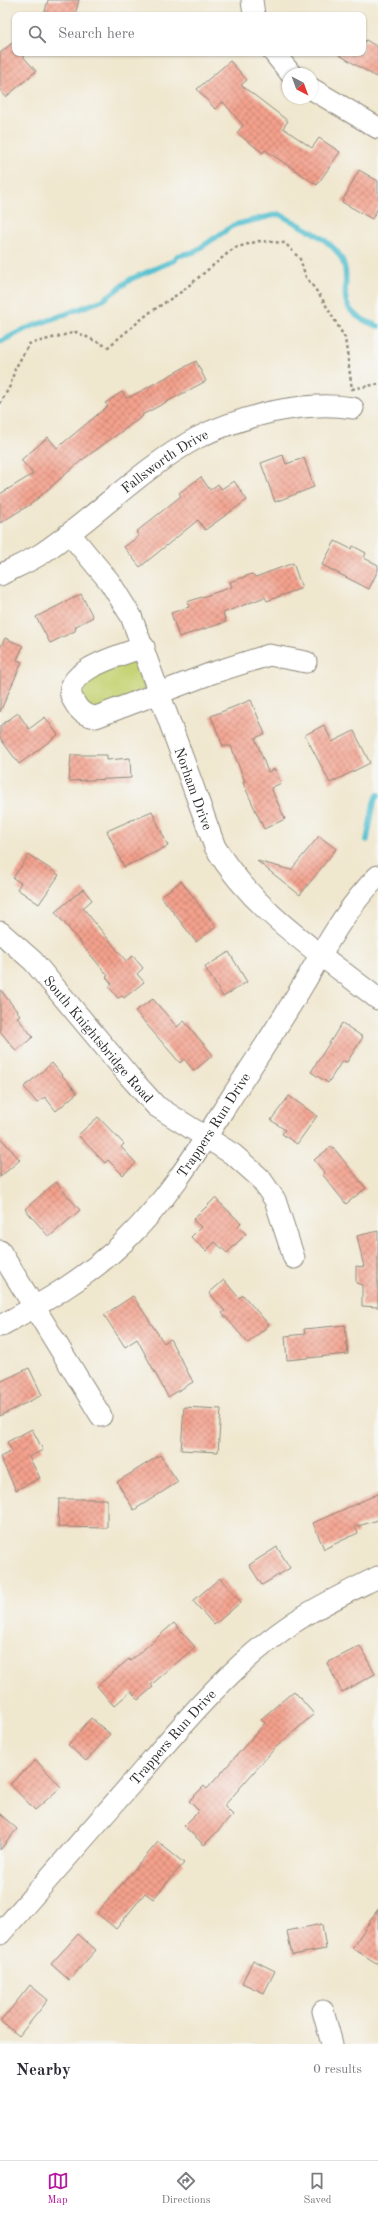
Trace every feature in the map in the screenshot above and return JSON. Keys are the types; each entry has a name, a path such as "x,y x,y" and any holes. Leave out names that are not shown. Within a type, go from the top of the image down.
{"street":[{"path":"252,0 254,12"},
{"path":"276,56 286,68"},
{"path":"318,93 378,128"},
{"name":"Fallsworth Drive","path":"0,574 39,555 70,534 155,465 197,438 216,429 260,415 291,408 333,405 353,408"},
{"name":"Norham Drive","path":"70,534 121,598 144,647 159,694 215,847 227,866 260,905 378,999"},
{"path":"144,647 80,673 72,683 72,697 79,711 86,715 96,717 212,673 269,655 306,662"},
{"name":"Trappers Run Drive","path":"0,1326 69,1286 101,1262 134,1232 181,1176 346,914 378,876"},
{"name":"South Knightsbridge Road","path":"0,932 33,960 142,1092 156,1106 234,1156 252,1170 268,1189 282,1220 294,1258"},
{"path":"0,1251 101,1416"},
{"name":"Trappers Run Drive","path":"0,1934 158,1752 211,1693 235,1670 295,1621 328,1602 378,1577"},
{"path":"323,2011 332,2044"}],"path":[{"path":"0,404 10,386 15,368 29,344 76,332 108,347 149,313 181,292 234,248 259,241 285,243 300,258 306,278 321,297 345,338 350,361 352,389 378,384"}],"green space":[{"path":"128,662 136,664 138,667 145,690 97,710 86,706 79,688 86,678"}],"building":[{"path":"48,0 79,0 76,12 45,12"},
{"path":"366,40 378,47 378,78 341,56 366,56"},
{"path":"12,43 12,56 23,56 36,71 6,97 0,90 0,53"},
{"path":"230,61 247,80 241,85 288,121 283,128 312,148 319,138 340,152 317,185 265,150 263,153 237,133 243,125 223,102 215,109 197,89"},
{"path":"359,170 378,181 378,208 372,219 342,202"},
{"path":"196,361 206,381 142,415 143,416 82,460 31,504 0,523 0,494 33,474 21,460 48,437 57,448 108,406 105,403 122,392 126,398 130,397"},
{"path":"283,455 286,464 304,458 314,487 275,502 261,463"},
{"path":"201,477 210,490 218,484 221,489 234,481 247,500 205,530 198,520 140,567 124,547 139,536 136,532 181,496 179,493"},
{"path":"335,541 351,549 353,546 366,553 364,558 378,565 378,570 369,589 322,565"},
{"path":"293,563 302,588 267,601 265,597 223,613 226,622 179,637 171,613 189,607 187,602 232,587 230,582 252,574 256,577"},
{"path":"81,594 93,617 76,626 75,631 50,643 36,617"},
{"path":"5,638 23,646 17,660 22,662 0,712 0,648"},
{"path":"251,700 265,734 255,738 268,772 275,769 281,783 271,788 285,819 264,829 243,783 245,782 231,746 223,746 211,716"},
{"path":"18,713 29,729 45,717 58,735 19,764 0,738 0,726"},
{"path":"324,725 332,742 354,731 370,763 330,783 305,735"},
{"path":"71,755 107,755 107,760 130,758 131,778 69,781"},
{"path":"152,811 168,846 124,867 107,831"},
{"path":"319,836 336,849 300,895 257,861 291,870"},
{"path":"29,855 59,875 39,904 17,889 21,883 13,878"},
{"path":"181,881 216,927 196,942 161,896"},
{"path":"83,889 92,900 83,908 126,961 133,956 143,968 137,974 144,982 124,998 122,996 118,998 109,987 112,984 106,977 108,976 55,912"},
{"path":"229,952 247,982 223,997 205,967"},
{"path":"0,989 20,1015 17,1017 33,1037 16,1051 0,1031"},
{"path":"153,999 177,1027 184,1021 213,1055 194,1071 184,1059 180,1063 135,1011"},
{"path":"342,1023 363,1037 347,1062 342,1061 328,1083 311,1072"},
{"path":"52,1063 77,1093 56,1111 45,1097 37,1103 24,1087"},
{"path":"289,1096 317,1116 297,1144 282,1134 285,1130 271,1120"},
{"path":"98,1117 124,1144 121,1147 136,1163 123,1175 108,1160 105,1163 78,1135"},
{"path":"0,1137 20,1160 0,1177"},
{"path":"332,1146 366,1188 346,1204 323,1175 325,1173 314,1160"},
{"path":"56,1182 80,1210 49,1237 25,1209"},
{"path":"215,1198 241,1223 238,1226 246,1234 227,1253 215,1242 206,1251 191,1237 201,1227 193,1220"},
{"path":"378,1231 378,1307 362,1306 362,1285 356,1283 356,1266 364,1267 357,1236"},
{"path":"224,1280 239,1298 243,1295 269,1325 248,1343 222,1313 225,1311 209,1293"},
{"path":"133,1296 164,1343 170,1339 193,1382 168,1397 137,1339 125,1347 104,1315"},
{"path":"345,1325 348,1354 287,1360 285,1336 305,1334 304,1329"},
{"path":"29,1368 42,1395 0,1416 0,1382"},
{"path":"184,1407 221,1409 218,1452 181,1450"},
{"path":"32,1429 43,1450 29,1457 40,1478 16,1490 0,1457 12,1451 7,1442"},
{"path":"160,1455 178,1482 134,1510 117,1482"},
{"path":"378,1494 378,1520 355,1527 358,1533 324,1549 313,1523"},
{"path":"59,1499 107,1499 107,1528 58,1527"},
{"path":"277,1547 290,1568 262,1585 249,1565"},
{"path":"220,1578 241,1602 214,1625 193,1601"},
{"path":"174,1623 195,1647 151,1685 153,1687 138,1700 131,1691 114,1706 97,1686 129,1659 130,1661"},
{"path":"360,1646 375,1674 342,1692 327,1663"},
{"path":"294,1691 314,1714 275,1748 224,1806 233,1815 204,1845 184,1826 199,1811 189,1801 204,1786 207,1789 265,1723 261,1719"},
{"path":"91,1718 110,1734 86,1761 68,1745"},
{"path":"36,1760 61,1787 35,1810 10,1784"},
{"path":"0,1814 17,1829 0,1850"},
{"path":"158,1842 184,1863 153,1899 145,1893 116,1929 97,1913"},
{"path":"378,1909 378,1964 352,1948"},
{"path":"322,1924 326,1949 292,1955 287,1931"},
{"path":"78,1934 96,1950 69,1980 51,1964"},
{"path":"253,1960 275,1971 264,1993 242,1983"},
{"path":"30,1985 48,2000 19,2036 1,2021"}],"waterway":[{"path":"0,342 25,329 103,300 131,279 175,260 177,256 194,252 234,225 279,214 326,241 338,253 344,264 346,274 345,294 351,311 361,319 378,326"},
{"path":"367,840 374,802 378,795"}]}
